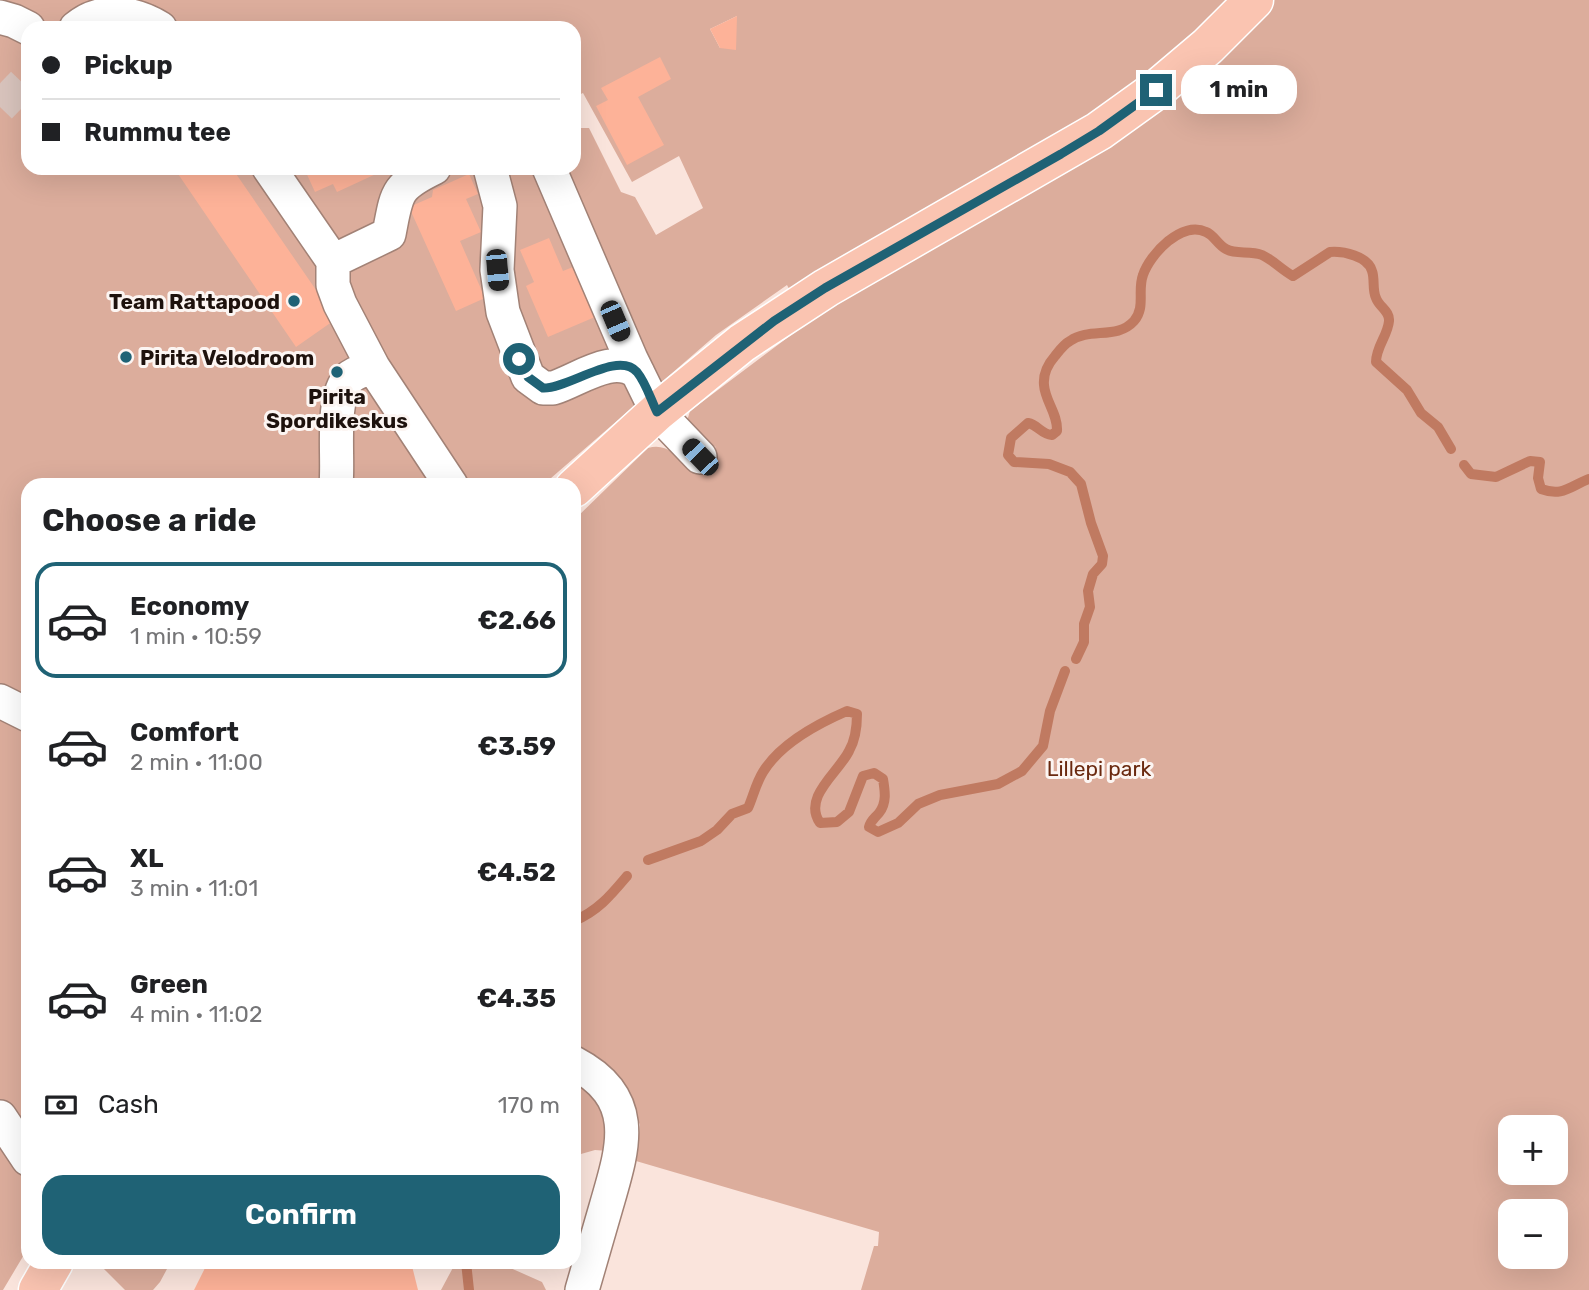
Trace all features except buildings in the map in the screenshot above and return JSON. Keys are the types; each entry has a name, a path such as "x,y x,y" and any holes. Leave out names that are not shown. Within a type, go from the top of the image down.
{"main road":[{"path":"581,482 657,412 774,321 825,288 1099,131 1156,90 1208,46 1254,0"},
{"path":"38,1290 50,1269"}],"lane":[{"path":"89,21 114,14 138,17 146,21"},
{"path":"0,17 21,24"},
{"path":"273,175 333,261 333,285 340,304 373,367 446,478"},
{"path":"333,261 389,234 400,189 419,175"},
{"path":"493,175 500,206 497,270 499,294 509,332 528,377 543,388 553,388 606,367 623,365 638,373"},
{"path":"552,175 657,412 700,457"},
{"path":"336,478 339,400 343,386 351,376 373,367"},
{"path":"0,701 21,712"},
{"path":"581,1067 593,1073 612,1097 623,1126 619,1162 582,1290"},
{"path":"0,1117 21,1148"}],"green space":[{"name":"Lillepi park","path":"0,0 1589,0 1589,1290 861,1290 874,1246 878,1246 879,1232 636,1161 640,1125 626,1090 618,1076 597,1056 581,1050 581,513 648,448 665,448 686,465 716,447 710,445 687,421 690,411 807,323 787,285 716,335 551,478 21,478 21,1260 3,1290 0,1290","holes":["737,16 720,48 710,29"]},
{"path":"581,1085 597,1101 608,1127 608,1151 595,1150 581,1154"},
{"path":"104,1269 167,1269 153,1290 125,1290"},
{"path":"452,1269 513,1269 542,1282 546,1290 441,1290"}],"waterway":[{"path":"1076,659 1084,642 1084,624 1090,607 1088,591 1093,574 1102,564 1103,556 1081,484 1070,472 1049,464 1014,462 1008,455 1011,438 1028,423 1048,434 1052,435 1057,431 1056,419 1044,385 1050,362 1068,342 1078,337 1120,330 1134,321 1141,305 1143,275 1152,258 1177,235 1187,231 1206,232 1226,249 1262,255 1293,276 1330,252 1341,252 1366,262 1372,271 1376,298 1389,318 1376,362 1407,390 1421,413 1438,427 1451,449"},
{"path":"1464,465 1471,474 1496,477 1530,461 1540,462 1538,478 1541,489 1555,492 1589,479"},
{"path":"648,860 701,841 717,830 732,814 748,808 761,776 779,752 812,729 847,711 857,714 855,737 844,759 819,794 816,813 820,823 837,822 849,812 863,776 874,773 883,779 885,792 882,809 869,827 878,832 898,823 918,804 940,795 998,784 1022,771 1043,746 1050,711 1065,671"},
{"path":"581,918 610,896 627,876"},
{"path":"467,1269 469,1290"}],"tunnel":[{"path":"0,107 21,85"}],"place":[{"name":"Team Rattapood","path":"294,301"},
{"name":"Pirita Velodroom","path":"126,357"},
{"name":"Pirita Spordikeskus","path":"337,372"}],"route":[{"path":"519,359 528,377 543,388 562,386 606,367 623,365 632,368 638,373 657,412 743,343 825,288 1061,154 1099,131 1156,90"}]}
